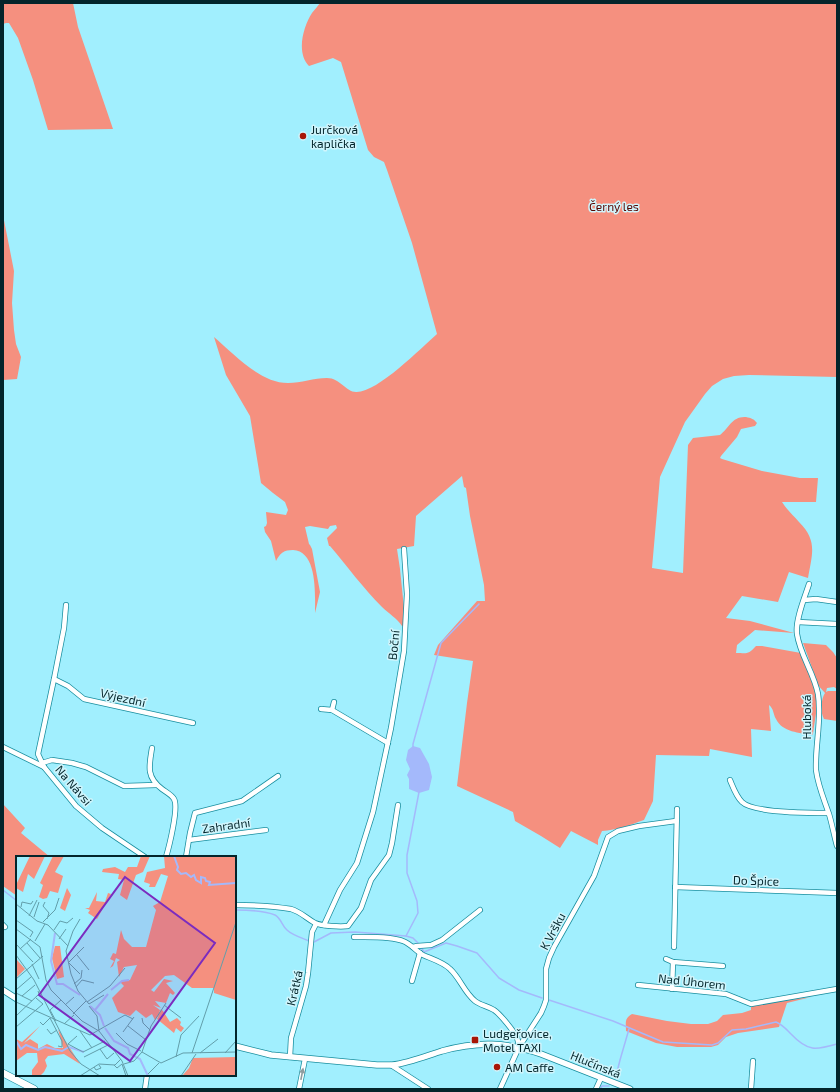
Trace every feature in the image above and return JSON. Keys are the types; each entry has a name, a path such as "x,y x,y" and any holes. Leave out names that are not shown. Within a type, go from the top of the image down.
{"main road":[{"path":"3,1072 34,1089"}],"street":[{"name":"Boční","path":"324,925 340,890 357,864 374,812 404,651 407,594 404,549"},
{"name":"Hluboká","path":"809,584 798,622 797,633 802,652 814,678 818,695 819,713 816,769 818,782 837,846"},
{"path":"804,600 816,599 837,602"},
{"path":"66,605 64,628 38,754 43,765 52,760 72,763 86,767 124,786 156,785"},
{"path":"798,622 837,624"},
{"name":"Výjezdní","path":"54,679 68,686 84,699 193,723"},
{"path":"332,710 334,702"},
{"path":"321,709 332,710 388,743"},
{"name":"Na Návsi","path":"3,747 43,765 76,806 102,828 144,856"},
{"path":"152,748 150,771 151,777 156,785 174,798 176,804 173,828 166,856"},
{"name":"Zahradní","path":"186,856 195,813 242,800 278,776"},
{"path":"730,780 734,790 743,803 755,808 796,813 828,813"},
{"path":"236,905 291,910 303,914 316,924 341,927 348,926 361,908 371,880 389,855 398,805"},
{"path":"674,947 677,809"},
{"name":"K Vršku","path":"500,1089 519,1047 544,1006 546,1000 546,969 548,958 594,876 608,837 618,831 639,826 676,821"},
{"name":"Zahradní","path":"189,840 266,830"},
{"name":"Do Špice","path":"675,887 837,893"},
{"path":"354,936 402,940 417,946 431,945 442,940 480,910"},
{"name":"Krátká","path":"290,1057 291,1038 306,986 312,932 316,924"},
{"path":"412,980 420,953 417,946"},
{"path":"420,953 444,964 450,969 478,1004 484,1005 499,1014 517,1038 519,1047"},
{"path":"666,959 673,962 723,966"},
{"path":"672,989 673,962"},
{"name":"Nad Úhorem","path":"638,985 726,994 751,1004 837,989"},
{"path":"3,990 16,998"},
{"name":"Hlučínská","path":"236,1046 271,1055 391,1065 467,1045 495,1044 519,1047 541,1054 630,1089"},
{"path":"299,1089 305,1059"},
{"path":"751,1089 753,1061"},
{"path":"391,1065 428,1089"},
{"path":"145,1089 147,1076"},
{"path":"596,1089 601,1078"}],"green space":[{"path":"3,3 73,3 78,27 113,129 48,130 33,80 18,38 9,23 3,24"},
{"name":"Černý les","path":"320,3 837,3 837,377 734,376 723,379 712,386 685,422 660,477 652,568 683,573 688,445 693,438 720,435 734,420 741,417 746,417 757,423 755,426 741,429 737,437 720,458 762,471 800,478 818,478 816,502 782,502 809,535 812,555 808,578 789,572 778,602 742,596 726,618 750,621 794,633 755,630 737,645 736,653 747,653 756,646 762,646 801,653 812,679 817,699 813,734 797,732 782,727 769,705 771,731 751,729 752,757 710,749 709,756 656,755 653,801 644,820 602,831 598,840 598,845 571,831 560,848 515,821 513,812 457,786 473,661 434,655 438,645 477,601 485,601 484,585 466,488 464,487 462,476 416,516 414,546 397,549 406,628 375,600 329,546 327,538 337,528 336,525 330,526 328,529 310,526 305,527 309,544 312,549 320,592 315,613 315,586 311,566 307,558 301,552 290,550 283,552 276,561 271,541 265,532 264,527 267,523 266,512 286,515 288,510 285,502 261,483 250,416 226,375 214,337 248,366 267,378 278,382 288,383 327,378 336,380 349,390 356,392 365,390 387,378 437,334 412,243 387,170 384,162 374,157 368,150 341,62 333,58 309,66 305,61 302,47 304,32 312,13"},
{"path":"3,215 14,271 12,303 14,330 16,344 21,357 17,379 3,380"},
{"path":"803,643 826,645 837,658 837,689 834,687 827,688 826,692 837,691 837,721 824,719 822,706 825,693 817,684"},
{"path":"3,804 25,828 21,833 49,856 16,856 16,895 3,886"},
{"path":"811,997 787,1003 779,1027 738,1033 726,1037 718,1045 711,1047 677,1047 656,1043 626,1031 627,1019 632,1014 667,1021 691,1024 708,1024 717,1021 723,1015 742,1013 751,1010 751,1006"}],"water":[{"path":"413,746 420,748 429,764 432,777 429,790 419,793 409,789 409,779 407,775 410,769 406,760 408,750"}],"waterway":[{"path":"413,748 441,643 479,604"},
{"path":"406,936 418,913 417,901 407,873 407,855 419,792"},
{"path":"3,890 16,900"},
{"path":"236,910 261,912 275,915 289,932 309,941"},
{"path":"314,942 331,933 355,932 406,936 413,938 419,944"},
{"path":"421,947 424,952 446,943 477,953 499,978 519,990 542,998"},
{"path":"549,1000 613,1021 663,1042 712,1045 718,1043 732,1030 746,1029 776,1022 781,1024 797,1040 807,1047 823,1048 837,1044"},
{"path":"616,1076 629,1029"},
{"path":"600,1089 602,1086 609,1086"}],"place":[{"name":"Jurčková kaplička","path":"303,136"},
{"name":"Ludgeřovice, Motel TAXI","path":"475,1040"},
{"name":"AM Caffe","path":"497,1067"}]}
